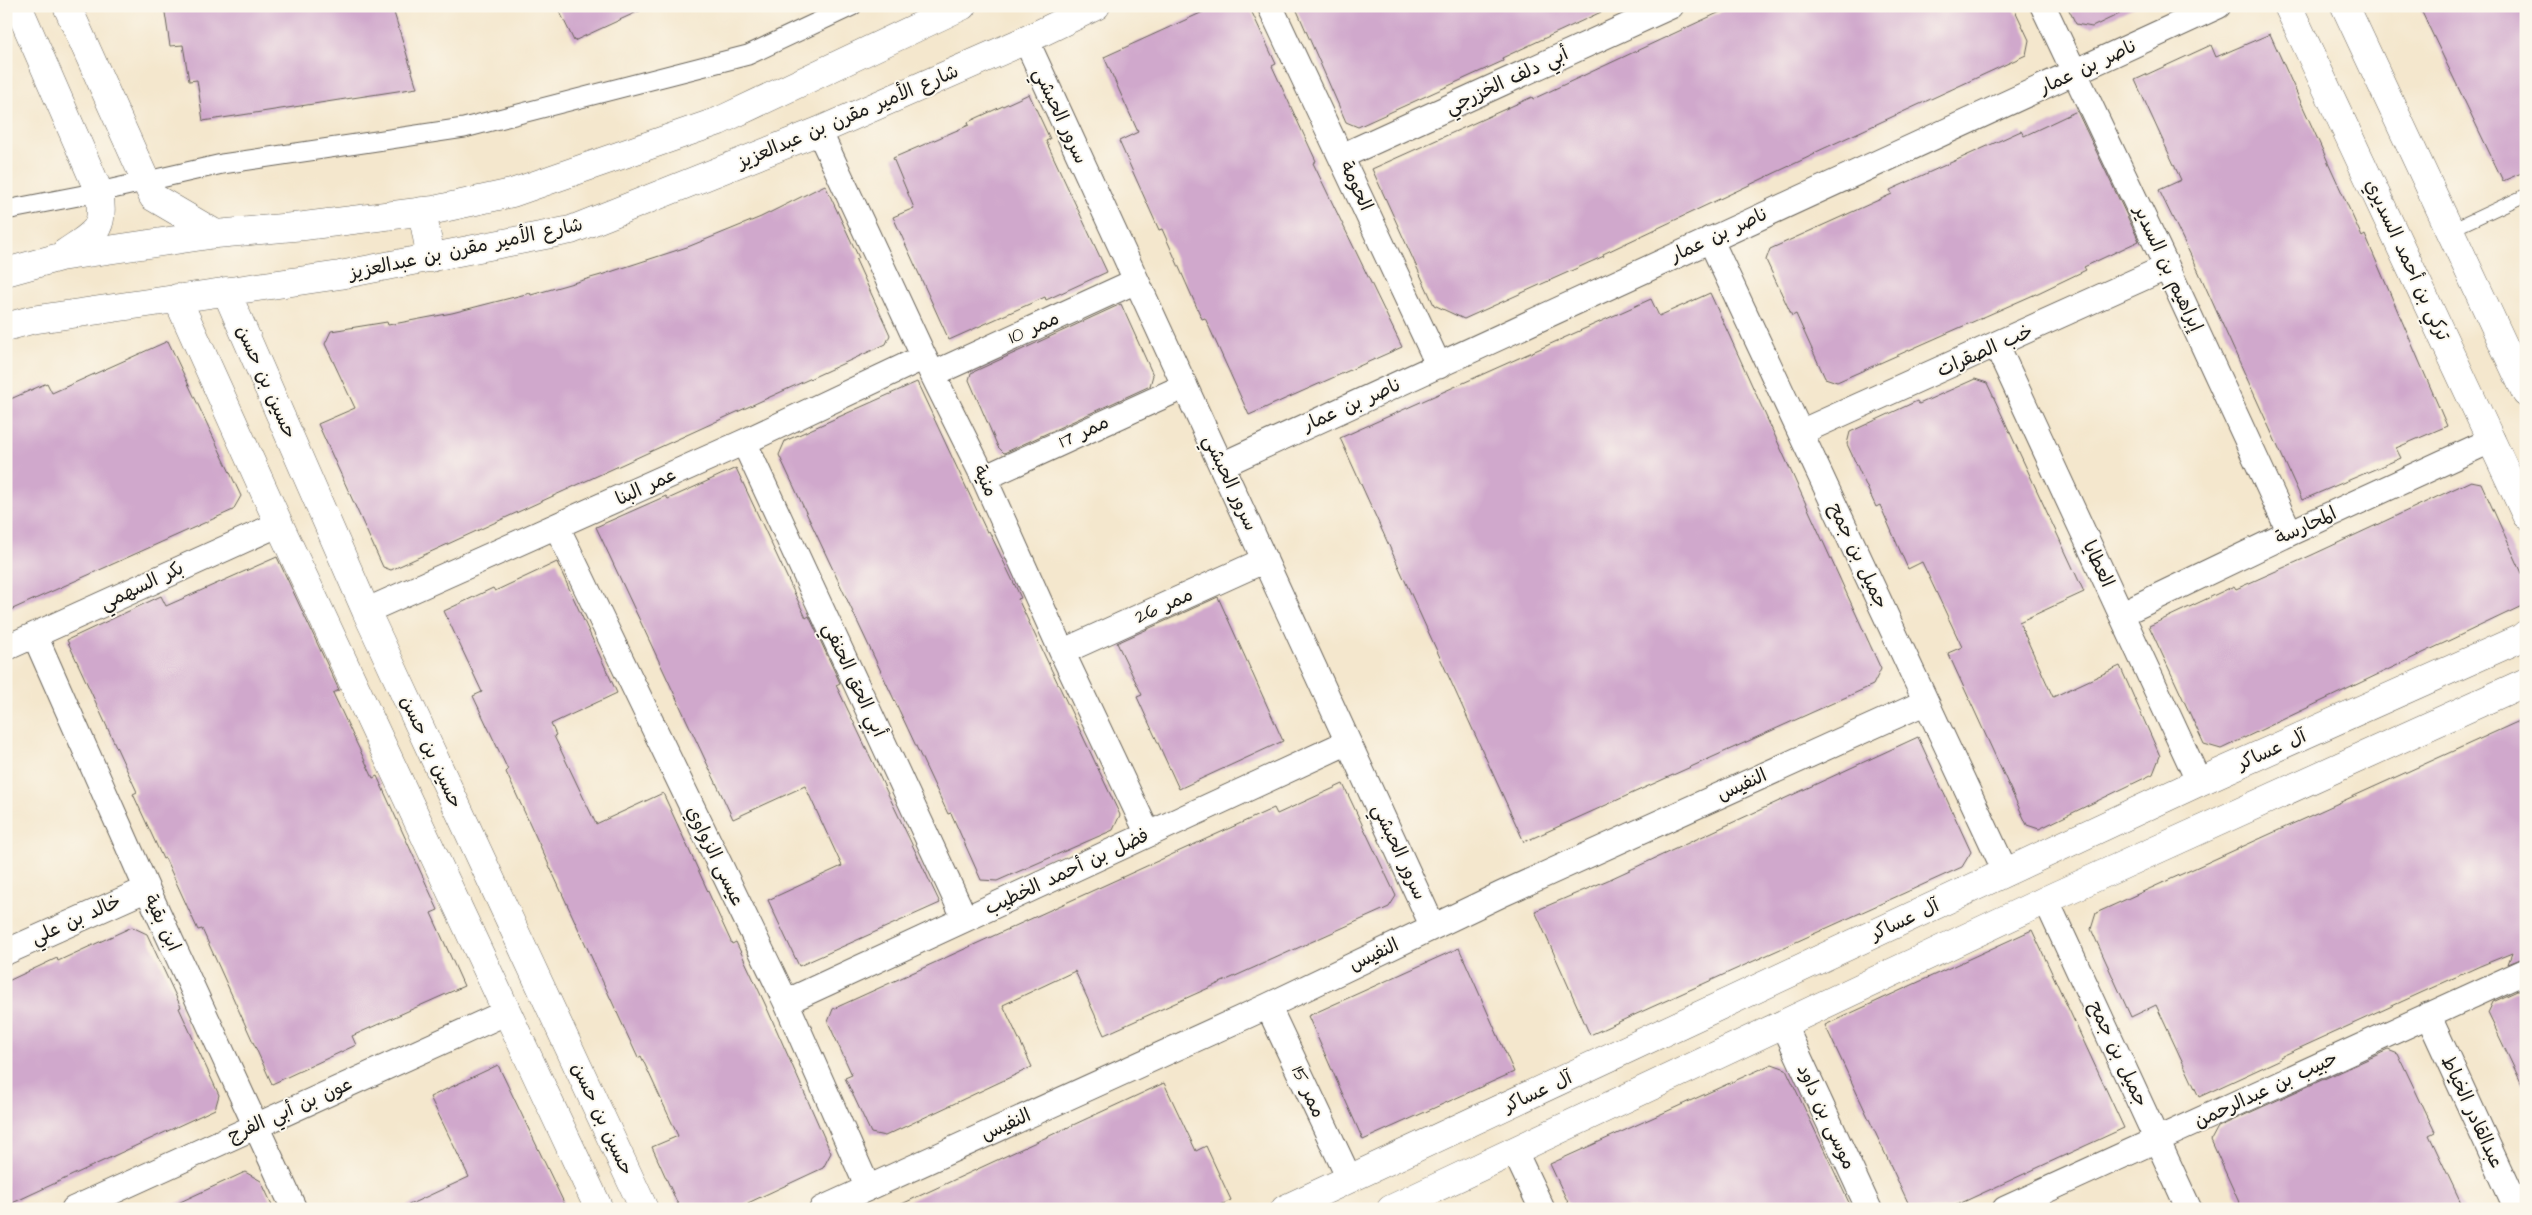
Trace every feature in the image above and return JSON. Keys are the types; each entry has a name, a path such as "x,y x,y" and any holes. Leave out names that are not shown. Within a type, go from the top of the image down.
{"street":[{"path":"18,6 99,192 102,212 96,232 60,257"},
{"path":"68,6 153,197 216,234"},
{"path":"6,210 99,192 222,164 464,128 748,55 852,6"},
{"path":"6,272 60,257 216,234 422,211 512,193 719,121 962,6"},
{"name":"شارع الأمير مقرن بن عبدالعزيز","path":"6,327 31,320 340,276 571,230 819,131 1026,40 1096,6"},
{"name":"الحومة","path":"1270,6 1439,366"},
{"name":"أبي دلف الخزرجي","path":"1342,156 1671,6"},
{"name":"إبراهيم بن السدير","path":"2043,6 2167,267 2290,533"},
{"name":"ناصر بن عمار","path":"1222,465 1710,239 2076,74 2218,6"},
{"name":"تركي بن أحمد السديري","path":"2288,6 2526,515"},
{"path":"2345,6 2526,393"},
{"name":"سرور الحبشي","path":"1026,40 1434,927"},
{"name":"منية","path":"819,131 928,365 984,478 1062,652 1148,834"},
{"path":"422,211 431,258"},
{"name":"جميل بن جمح","path":"1710,239 2006,873"},
{"name":"خب الصقرات","path":"1801,432 1997,346 2167,267"},
{"name":"ممر 10","path":"928,365 1136,281"},
{"name":"حسين بن حسن","path":"226,291 366,611 644,1209"},
{"path":"177,298 278,524 598,1209"},
{"name":"العطايا","path":"1997,346 2199,782"},
{"name":"عمر البنا","path":"366,611 744,442 928,365"},
{"name":"ممر 17","path":"984,478 1185,386"},
{"name":"المحارسة","path":"2121,614 2290,533 2492,440"},
{"name":"أبي الحق الحنفي","path":"744,442 965,919"},
{"name":"بكر السهمي","path":"6,648 278,524"},
{"name":"عيسى الزواوي","path":"557,527 786,1002 868,1188"},
{"name":"ممر 26","path":"1062,652 1265,560"},
{"name":"ابن بقية","path":"35,636 147,889 294,1209"},
{"name":"آل عساكر","path":"1285,1209 1566,1080 2199,782 2518,645"},
{"path":"1391,1209 1516,1152 1583,1118 2046,900 2522,680"},
{"name":"النفيس","path":"822,1209 1268,1006 1434,927 1926,702"},
{"name":"فضل بن أحمد الخطيب","path":"786,1002 1348,742"},
{"name":"خالد بن علي","path":"6,952 147,889"},
{"name":"جميل بن جمح","path":"2046,900 2189,1209"},
{"name":"حبيب بن عبدالرحمن","path":"2006,1209 2526,971"},
{"name":"ممر 15","path":"1268,1006 1349,1178"},
{"name":"عون بن أبي الفرج","path":"74,1209 507,1012"},
{"name":"عبدالقادر الخياط","path":"2428,1015 2517,1209"},
{"name":"موسى بن داود","path":"1784,1025 1869,1209"},
{"path":"1566,1080 1583,1118"},
{"path":"1516,1152 1542,1209"}],"lane":[{"path":"2451,230 2526,195"}],"building":[{"path":"164,6 392,6 417,88 203,121 197,80 189,81 183,45 170,46"},
{"path":"557,6 650,6 574,41"},
{"path":"1216,6 1249,6 1276,64 1272,66 1316,161 1313,163 1402,347 1249,415 1205,318 1202,319 1162,229 1159,230 1119,141 1138,132 1104,57"},
{"path":"1295,6 1614,6 1502,58 1503,61 1358,127 1346,122"},
{"path":"1733,6 2013,6 2029,40 2026,55 1814,153 1603,254 1604,256 1464,319 1434,305 1372,169 1532,97 1533,99"},
{"path":"2067,6 2136,6 2092,27 2076,24"},
{"path":"2419,6 2526,6 2526,171 2503,181"},
{"path":"2270,34 2362,237 2365,235 2447,426 2396,448 2401,458 2302,500 2196,266 2159,190 2181,180 2135,80 2211,45 2216,57"},
{"path":"1029,94 1050,139 1046,141 1107,272 1046,300 1045,297 949,340 893,217 914,208 893,158 969,125 968,122"},
{"path":"2077,111 2139,241 2084,267 2086,270 2038,293 1837,382 1825,378 1796,314 1792,316 1766,260 1770,249 1892,194 1890,190 2021,131 2024,136"},
{"path":"825,185 859,258 856,260 890,335 886,344 391,570 383,567 318,424 355,408 325,344 331,331 387,322 388,325 452,313 530,293 531,295 601,275 690,246 761,217"},
{"path":"1710,293 1881,669 1873,685 1524,842 1340,438 1651,299 1659,316"},
{"path":"1121,304 1153,375 1150,386 1004,453 998,447 969,380 971,373"},
{"path":"168,341 241,496 233,510 6,612 6,401 47,383 52,393"},
{"path":"1975,379 1987,383 2084,592 2019,622 2053,697 2120,666 2160,756 2153,774 2039,829 2027,825 1948,653 1962,647 1922,562 1908,569 1880,505 1876,507 1847,444 1850,432 1917,401 1919,404"},
{"path":"917,382 987,532 989,531 1021,598 1018,599 1120,815 1113,830 997,881 981,880 951,813 948,814 779,455 785,441"},
{"path":"736,468 806,618 809,616 840,683 836,685 940,903 799,966 768,900 842,866 805,786 733,819 596,527 666,496 668,499"},
{"path":"2471,481 2481,483 2526,582 2526,604 2221,749 2204,744 2149,626 2234,586 2236,589 2312,555"},
{"path":"277,557 339,690 333,693 373,778 377,776 438,910 431,913 464,986 352,1036 356,1045 272,1084 202,929 198,930 165,858 163,859 133,794 137,792 67,640 161,596 166,606"},
{"path":"557,562 617,693 551,724 556,735 554,736 596,824 663,793 732,944 736,942 766,1006 831,1153 823,1168 735,1209 680,1209 652,1147 678,1136 641,1056 638,1058 506,772 508,770 473,696 482,692 444,611 493,588 495,591"},
{"path":"1218,597 1283,741 1179,789 1137,697 1142,695 1117,643"},
{"path":"2526,718 2526,957 2508,964 2512,953 2480,966 2280,1057 2281,1059 2199,1097 2156,1005 2131,1017 2091,929 2096,913"},
{"path":"1918,737 1971,852 1962,867 1590,1035 1535,911 1608,880"},
{"path":"1343,784 1396,896 1389,907 1104,1035 1075,971 1003,1005 1032,1067 885,1136 871,1133 845,1078 852,1075 828,1022 833,1009 1274,808 1277,814"},
{"path":"132,927 147,934 181,1007 179,1008 219,1095 215,1109 6,1206 6,982 57,958 58,961"},
{"path":"2032,930 2124,1128 1948,1209 1911,1209 1825,1025"},
{"path":"1459,948 1514,1072 1363,1140 1308,1016"},
{"path":"2526,987 2526,1093 2488,1013 2493,1002"},
{"path":"2388,1050 2398,1054 2435,1132 2429,1135 2464,1209 2242,1209 2211,1140 2218,1127"},
{"path":"1772,1064 1786,1069 1852,1209 1571,1209 1550,1164"},
{"path":"498,1065 567,1209 400,1209 469,1177 430,1097"},
{"path":"1164,1083 1196,1151 1206,1146 1231,1200 1213,1209 891,1209"},
{"path":"245,1172 261,1181 274,1209 165,1209"}]}
